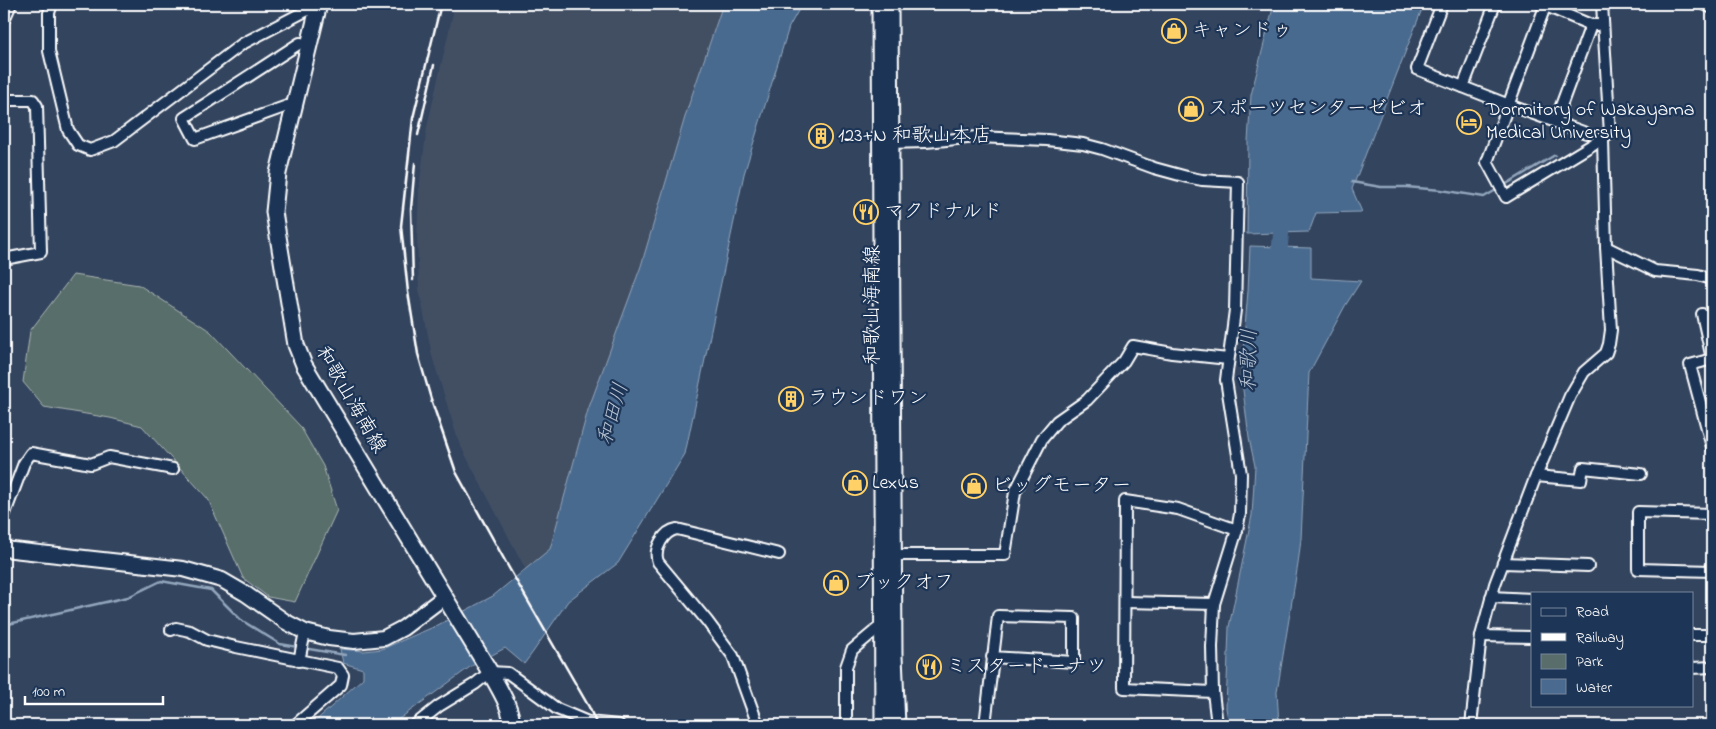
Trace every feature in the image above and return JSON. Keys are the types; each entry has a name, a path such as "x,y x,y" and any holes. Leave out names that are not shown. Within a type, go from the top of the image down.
{"main road":[{"name":"和歌山海南線","path":"319,4 278,174 274,212 296,345 304,365 489,670 508,704 512,725"},
{"name":"和歌山海南線","path":"880,4 886,143 889,555 889,629 883,725"},
{"name":"和歌山海南線","path":"886,143 890,4"},
{"name":"和歌山海南線","path":"889,629 898,725"}],"street":[{"path":"4,20 11,4"},
{"path":"52,4 49,12 48,51 68,130 78,145 90,150 114,141 242,44 319,4"},
{"path":"1442,4 1418,69 1586,133"},
{"path":"1463,87 1495,4"},
{"path":"1602,4 1610,134 1506,198 1488,162 1544,5 1591,25 1603,26"},
{"path":"1704,4 1712,8"},
{"path":"1555,122 1591,25"},
{"path":"294,107 287,106 195,139 184,118 300,43 309,45"},
{"path":"4,100 32,100 37,106 41,252 4,259"},
{"path":"886,143 926,142 977,137 1056,141 1083,144 1102,149 1154,168 1187,177 1202,180 1238,182 1235,310 1226,380 1241,474 1240,514 1237,530 1214,604 1212,647 1213,692 1217,725"},
{"path":"1471,725 1481,636 1491,597 1503,563 1536,476 1570,396 1584,372 1606,353 1610,344 1612,330 1606,247 1602,140"},
{"path":"1606,247 1655,271 1698,275 1712,279"},
{"path":"1702,314 1712,359 1690,365 1712,447"},
{"path":"889,555 1005,555 1015,492 1042,439 1057,421 1087,400 1124,361 1133,346 1172,353 1228,359"},
{"path":"4,516 24,463 31,453 91,464 109,457 173,468"},
{"path":"1536,476 1580,480 1583,468 1641,474"},
{"path":"1213,692 1124,688 1125,501 1178,509 1237,530"},
{"path":"1712,514 1638,512 1638,570 1712,570"},
{"path":"758,725 733,656 708,621 658,562 657,552 666,534 678,529 779,554"},
{"path":"4,549 183,569 214,577 246,594 305,637 354,641 384,638 447,603"},
{"path":"1503,563 1588,566"},
{"path":"1491,597 1531,599"},
{"path":"1124,602 1214,604"},
{"path":"986,725 992,657 998,616 1074,618 1074,662 992,657"},
{"path":"171,630 176,628 207,640 300,657 338,668 343,675 341,685 295,725"},
{"path":"846,725 846,667 852,650 877,629 889,629"},
{"path":"1694,635 1712,635"},
{"path":"1481,636 1531,637"},
{"path":"300,657 305,637"},
{"path":"1694,668 1712,667"},
{"path":"415,725 439,706 475,684 489,670 508,673 557,709 588,722 619,725"}],"shaded area":[{"path":"455,4 723,4 688,107 641,266 588,410 550,549 526,570 459,443 432,356 419,289 417,239 419,189 427,127"}],"green space":[{"path":"73,275 139,285 210,331 300,426 323,466 337,510 295,602 268,597 243,578 208,499 142,426 110,418 44,407 23,382 30,331"}],"water":[{"name":"和田川","path":"723,4 802,4 789,27 744,174 685,454 618,563 568,601 524,664 505,648 470,667 395,722 394,725 311,725 363,678 363,669 343,663 340,649 364,651 382,649 436,626 493,596 550,549 588,410 641,266 688,107"},
{"path":"1274,4 1424,4 1352,189 1362,212 1316,213 1309,232 1247,234 1248,141 1251,95"},
{"path":"1250,246 1311,248 1311,278 1361,281 1345,306 1309,373 1301,539 1277,692 1279,725 1229,725 1226,708 1229,627 1252,515 1255,466 1249,438 1241,374"}],"waterway":[{"path":"1503,186 1555,155"},
{"path":"1352,182 1381,187 1441,190 1484,197 1498,189"},
{"name":"和歌川","path":"1278,267 1283,212"},
{"path":"4,625 128,597 161,581 211,590 241,620 280,644 298,647"},
{"path":"303,648 345,655"}],"railway":[{"path":"441,4 413,118 401,226 408,292 418,354 456,472 589,707 597,725"},
{"path":"418,135 434,65"},
{"path":"413,280 411,209 415,163"}],"place":[{"name":"キャンドゥ","path":"1174,31"},
{"name":"スポーツセンターゼビオ","path":"1191,109"},
{"name":"Dormitory of Wakayama Medical University","path":"1469,122"},
{"name":"123+N 和歌山本店","path":"821,136"},
{"name":"マクドナルド","path":"866,212"},
{"name":"ラウンドワン","path":"791,399"},
{"name":"Lexus","path":"855,483"},
{"name":"ビッグモーター","path":"974,486"},
{"name":"ブックオフ","path":"836,583"},
{"name":"ミスタードーナツ","path":"929,667"}]}
